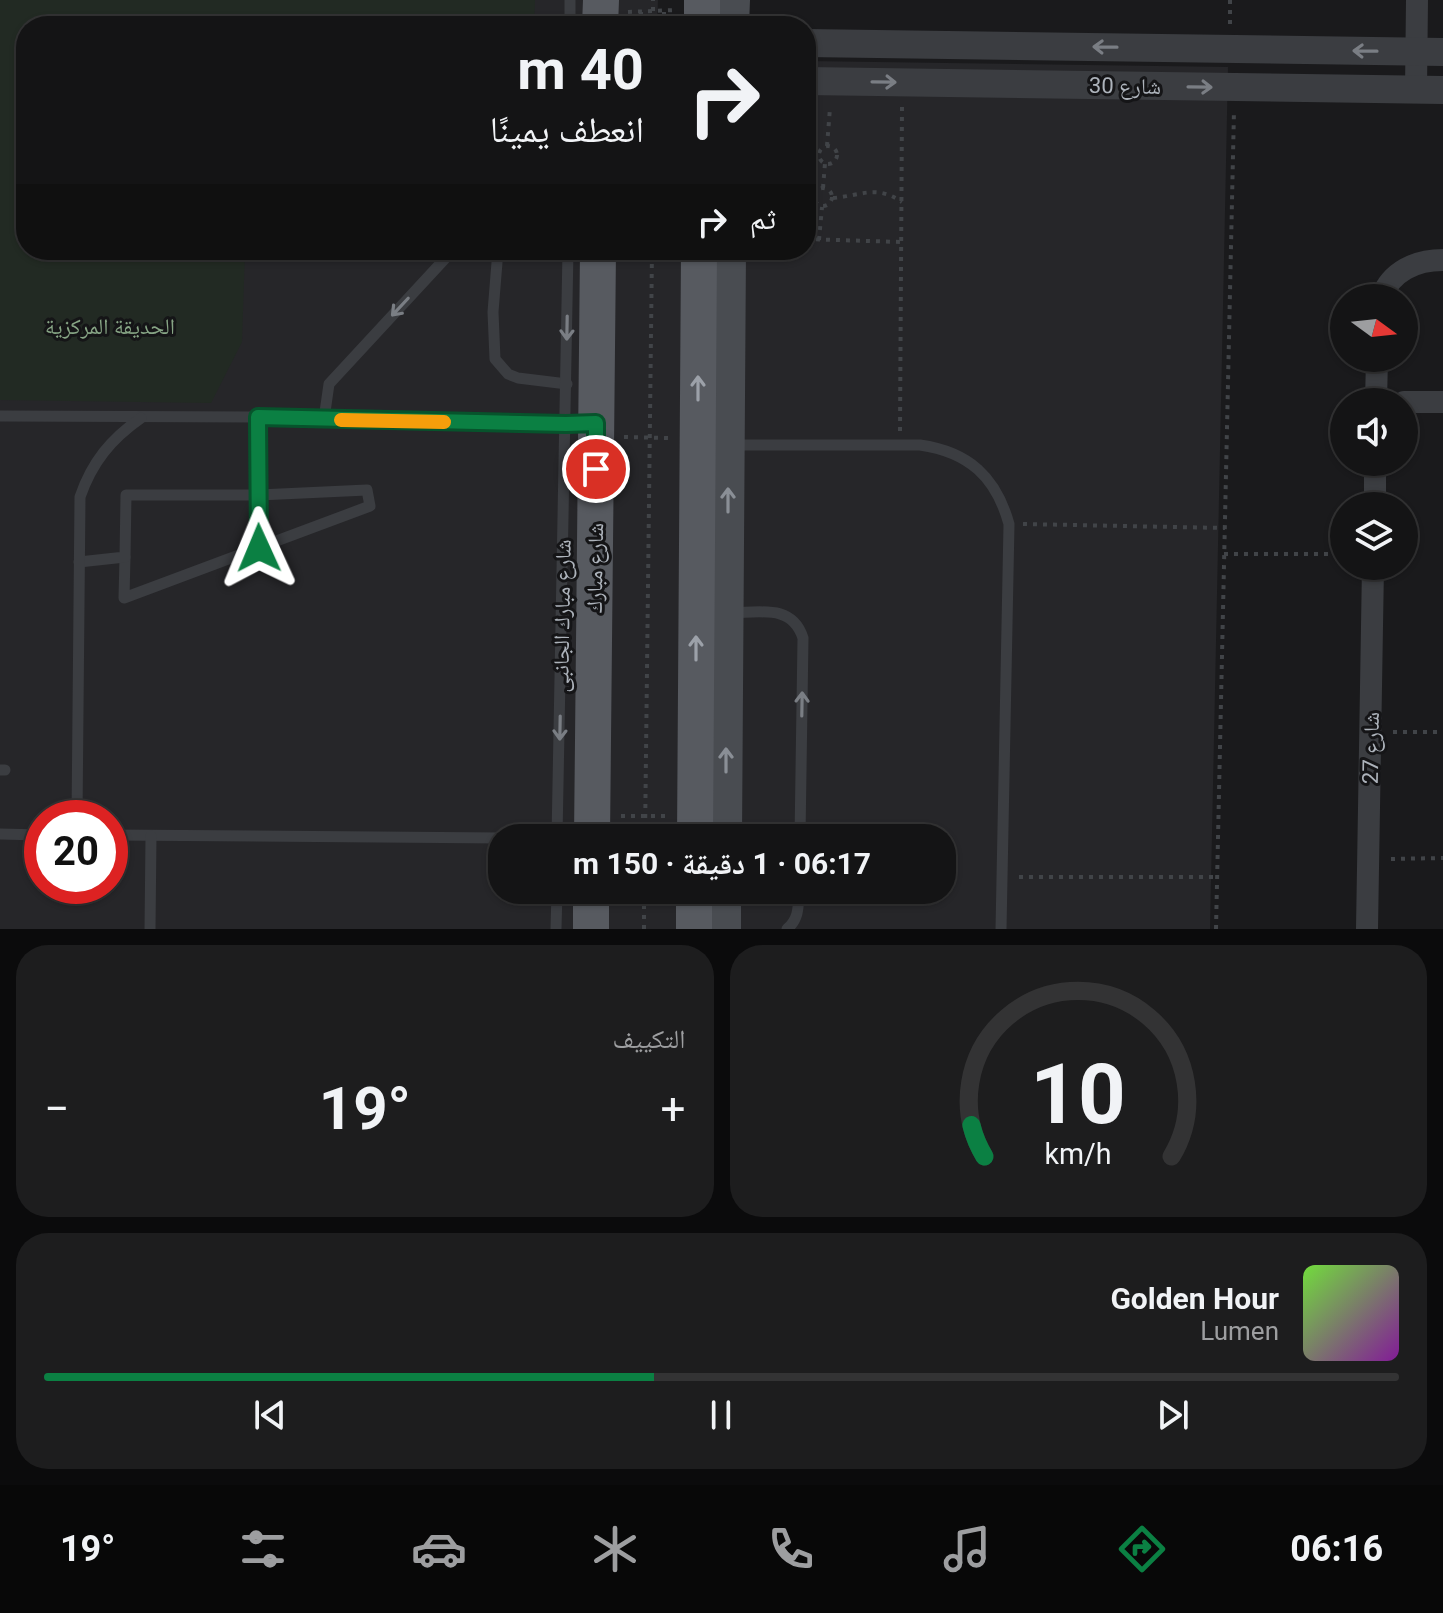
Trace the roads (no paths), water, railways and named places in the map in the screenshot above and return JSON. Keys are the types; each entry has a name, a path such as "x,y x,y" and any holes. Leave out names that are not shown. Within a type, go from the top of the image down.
{"main road":[{"name":"شارع مبارك","path":"592,824 586,428 597,260"},
{"path":"700,260 728,613 726,824"},
{"path":"695,824 713,441 729,260"},
{"path":"591,904 591,929"},
{"path":"694,904 694,929"},
{"path":"725,904 725,929"}],"street":[{"path":"1417,0 1430,52 1429,90"},
{"name":"شارع 30","path":"816,43 1430,52"},
{"name":"شارع 30","path":"819,81 1429,90"},
{"path":"1388,284 1408,266 1443,260"},
{"path":"1418,402 1443,402"},
{"name":"شارع 27","path":"1367,929 1373,580"}],"lane":[{"path":"324,419 329,384 444,260"},
{"path":"497,260 493,312 495,359 508,374 518,378 567,384"},
{"name":"شارع مبارك الجانبى","path":"558,824 586,428 567,384 568,260"},
{"path":"0,416 258,417 586,428"},
{"path":"258,417 259,548"},
{"path":"77,800 80,497 87,477 109,443 141,418"},
{"path":"713,441 936,447 965,459 989,480 998,494 1009,524 1001,929"},
{"path":"367,490 370,506 124,598 126,495 259,495 367,490"},
{"path":"79,562 125,557"},
{"path":"728,613 777,612 790,617 800,629 803,638 800,824"},
{"path":"0,834 24,835"},
{"path":"128,835 488,838"},
{"path":"150,929 151,836"},
{"path":"556,929 557,904"},
{"path":"787,929 798,914 798,904"}],"park label":[{"name":"الحديقة المركزية","path":"110,326"}]}
